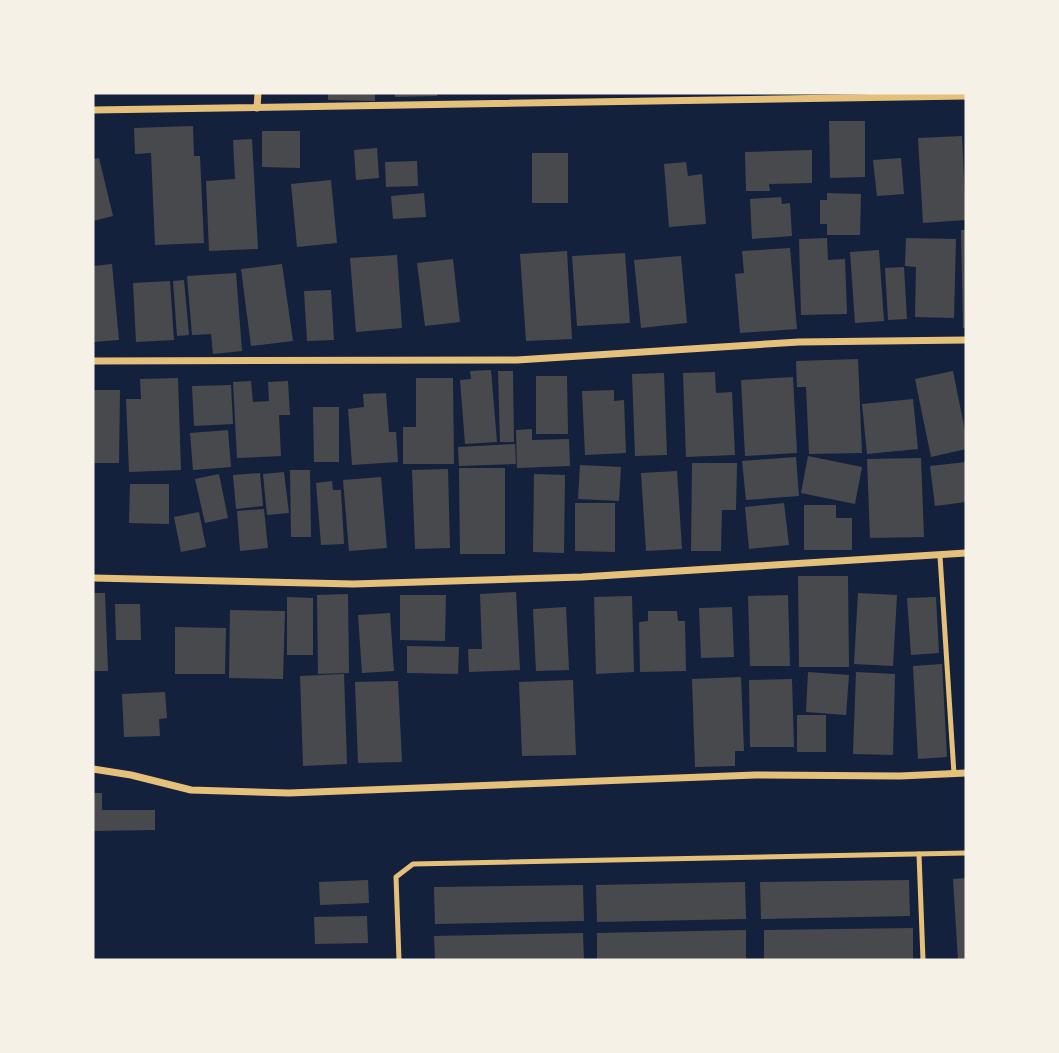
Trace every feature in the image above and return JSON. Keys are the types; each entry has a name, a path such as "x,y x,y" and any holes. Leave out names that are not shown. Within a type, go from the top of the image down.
{"street":[{"path":"257,108 258,93"},
{"path":"93,110 966,96"},
{"path":"93,361 517,360 799,342 966,340"},
{"path":"93,578 352,584 582,577 966,553"},
{"path":"93,769 191,790 289,793 755,775 966,774"}],"lane":[{"path":"940,556 954,774"},
{"path":"399,960 396,877 413,864 966,853"},
{"path":"919,854 923,960"}],"building":[{"path":"328,93 375,93 375,101 328,100"},
{"path":"395,93 437,93 437,96 395,97"},
{"path":"829,121 865,121 865,177 830,178"},
{"path":"193,126 194,156 200,156 204,243 155,245 151,153 135,154 134,128"},
{"path":"262,131 300,131 300,168 262,167"},
{"path":"962,136 966,220 923,223 918,138"},
{"path":"252,139 258,249 209,251 206,181 235,179 233,140"},
{"path":"377,148 379,178 356,180 354,150"},
{"path":"812,150 812,183 769,184 770,191 746,191 745,152"},
{"path":"532,153 568,153 568,203 532,203"},
{"path":"99,158 113,216 93,221 93,159"},
{"path":"901,158 904,194 877,196 873,160"},
{"path":"417,161 418,186 386,187 385,162"},
{"path":"686,162 688,176 702,174 706,224 669,227 664,164"},
{"path":"331,180 337,243 297,247 291,184"},
{"path":"424,193 426,217 393,219 391,196"},
{"path":"827,193 861,194 860,235 827,235 827,224 820,224 820,200 827,200"},
{"path":"781,197 782,204 790,203 792,236 752,239 750,199"},
{"path":"961,230 966,230 966,328 963,328"},
{"path":"827,238 828,260 845,259 847,314 801,315 799,239"},
{"path":"906,238 956,239 954,318 915,317 916,267 905,266"},
{"path":"790,248 797,329 740,333 735,274 744,273 742,251"},
{"path":"879,250 884,321 855,323 850,252"},
{"path":"567,251 572,339 526,341 520,254"},
{"path":"625,253 630,323 577,326 572,256"},
{"path":"397,255 402,328 356,332 350,258"},
{"path":"681,256 687,323 641,328 634,260"},
{"path":"453,259 460,322 425,326 417,263"},
{"path":"112,264 119,340 93,342 93,266"},
{"path":"282,264 293,341 251,346 241,269"},
{"path":"904,267 907,319 888,320 885,268"},
{"path":"236,273 242,351 213,354 211,334 192,335 187,276"},
{"path":"184,280 189,335 177,336 173,281"},
{"path":"170,281 174,340 136,342 133,283"},
{"path":"331,290 334,340 307,341 304,291"},
{"path":"858,359 862,453 809,454 806,387 797,387 796,361"},
{"path":"491,370 497,442 465,444 460,380 471,379 470,371"},
{"path":"498,371 513,371 514,442 500,442"},
{"path":"953,371 966,436 966,449 931,457 915,379"},
{"path":"715,372 716,393 732,392 735,455 686,457 683,373"},
{"path":"664,373 667,455 635,456 632,374"},
{"path":"536,376 567,376 568,434 536,434"},
{"path":"793,377 797,453 745,456 741,380"},
{"path":"178,378 181,470 129,472 126,399 141,399 140,379"},
{"path":"416,378 453,378 454,464 403,464 403,427 416,427"},
{"path":"251,381 253,402 269,401 268,382 288,381 290,415 279,415 281,456 237,458 233,382"},
{"path":"231,385 233,424 194,426 192,386"},
{"path":"93,390 120,390 119,463 93,463"},
{"path":"614,390 614,401 624,400 626,453 585,455 582,391"},
{"path":"386,393 389,432 396,432 398,462 352,465 348,409 364,407 363,394"},
{"path":"913,399 918,449 867,454 862,404"},
{"path":"313,407 339,407 339,462 314,462"},
{"path":"532,429 532,440 569,439 570,466 517,468 516,430"},
{"path":"228,430 231,467 193,470 190,433"},
{"path":"515,444 516,464 459,466 458,447"},
{"path":"808,456 862,467 855,504 801,493"},
{"path":"796,457 799,496 746,500 742,461"},
{"path":"921,458 924,537 870,538 867,459"},
{"path":"966,462 966,502 935,506 930,466"},
{"path":"692,463 737,463 736,510 722,510 721,551 691,551"},
{"path":"580,465 621,467 619,501 578,499"},
{"path":"459,468 505,468 505,554 460,554"},
{"path":"448,469 450,548 415,549 412,470"},
{"path":"290,470 310,470 311,537 291,537"},
{"path":"677,471 682,549 646,551 641,473"},
{"path":"284,472 289,513 267,515 263,474"},
{"path":"260,473 263,506 236,509 233,475"},
{"path":"219,474 228,518 205,523 195,479"},
{"path":"534,474 565,475 564,553 533,552"},
{"path":"381,477 387,548 349,551 343,480"},
{"path":"332,481 333,490 341,490 344,544 321,545 316,483"},
{"path":"130,484 169,484 169,524 129,523"},
{"path":"575,503 615,503 615,552 575,551"},
{"path":"784,503 789,545 749,549 745,507"},
{"path":"804,505 836,505 836,518 852,518 852,550 804,550"},
{"path":"264,509 268,548 240,551 237,511"},
{"path":"199,512 206,547 181,552 174,517"},
{"path":"798,576 848,576 849,667 799,667"},
{"path":"516,592 520,670 469,672 468,649 482,649 480,594"},
{"path":"93,593 105,593 108,671 93,671"},
{"path":"858,593 897,595 893,666 854,664"},
{"path":"348,594 349,673 318,674 317,595"},
{"path":"400,595 446,595 445,641 400,640"},
{"path":"788,595 790,666 750,666 748,596"},
{"path":"632,596 634,672 596,674 594,597"},
{"path":"287,597 313,598 313,655 287,655"},
{"path":"936,597 939,653 911,655 907,598"},
{"path":"115,604 140,604 141,640 116,640"},
{"path":"566,607 569,670 536,671 533,609"},
{"path":"732,607 734,657 701,658 699,608"},
{"path":"230,610 285,611 283,679 229,678"},
{"path":"648,611 677,611 678,621 685,621 686,671 640,672 639,622 648,621"},
{"path":"390,613 394,671 362,673 358,615"},
{"path":"175,627 226,628 225,674 175,674"},
{"path":"407,646 459,647 458,674 407,673"},
{"path":"942,664 947,757 918,759 913,666"},
{"path":"808,672 849,675 846,715 806,712"},
{"path":"856,672 895,674 893,755 853,754"},
{"path":"344,674 347,764 303,766 300,676"},
{"path":"741,677 744,751 735,751 735,766 695,767 692,679"},
{"path":"792,679 794,747 750,747 749,680"},
{"path":"573,680 576,755 522,756 519,682"},
{"path":"398,681 402,762 358,763 355,682"},
{"path":"165,692 167,718 159,719 160,736 124,737 122,694"},
{"path":"797,715 826,715 826,752 797,752"},
{"path":"93,793 102,793 102,810 155,810 155,830 93,831"},
{"path":"966,878 966,960 958,960 953,879"},
{"path":"368,880 369,903 320,905 319,882"},
{"path":"909,880 910,916 761,919 760,882"},
{"path":"745,882 746,919 597,922 596,885"},
{"path":"583,885 584,921 435,924 434,887"},
{"path":"367,916 368,943 315,944 314,917"},
{"path":"913,928 913,960 764,960 764,930"},
{"path":"746,930 746,960 597,960 597,933"},
{"path":"583,933 584,960 435,960 434,936"}]}
